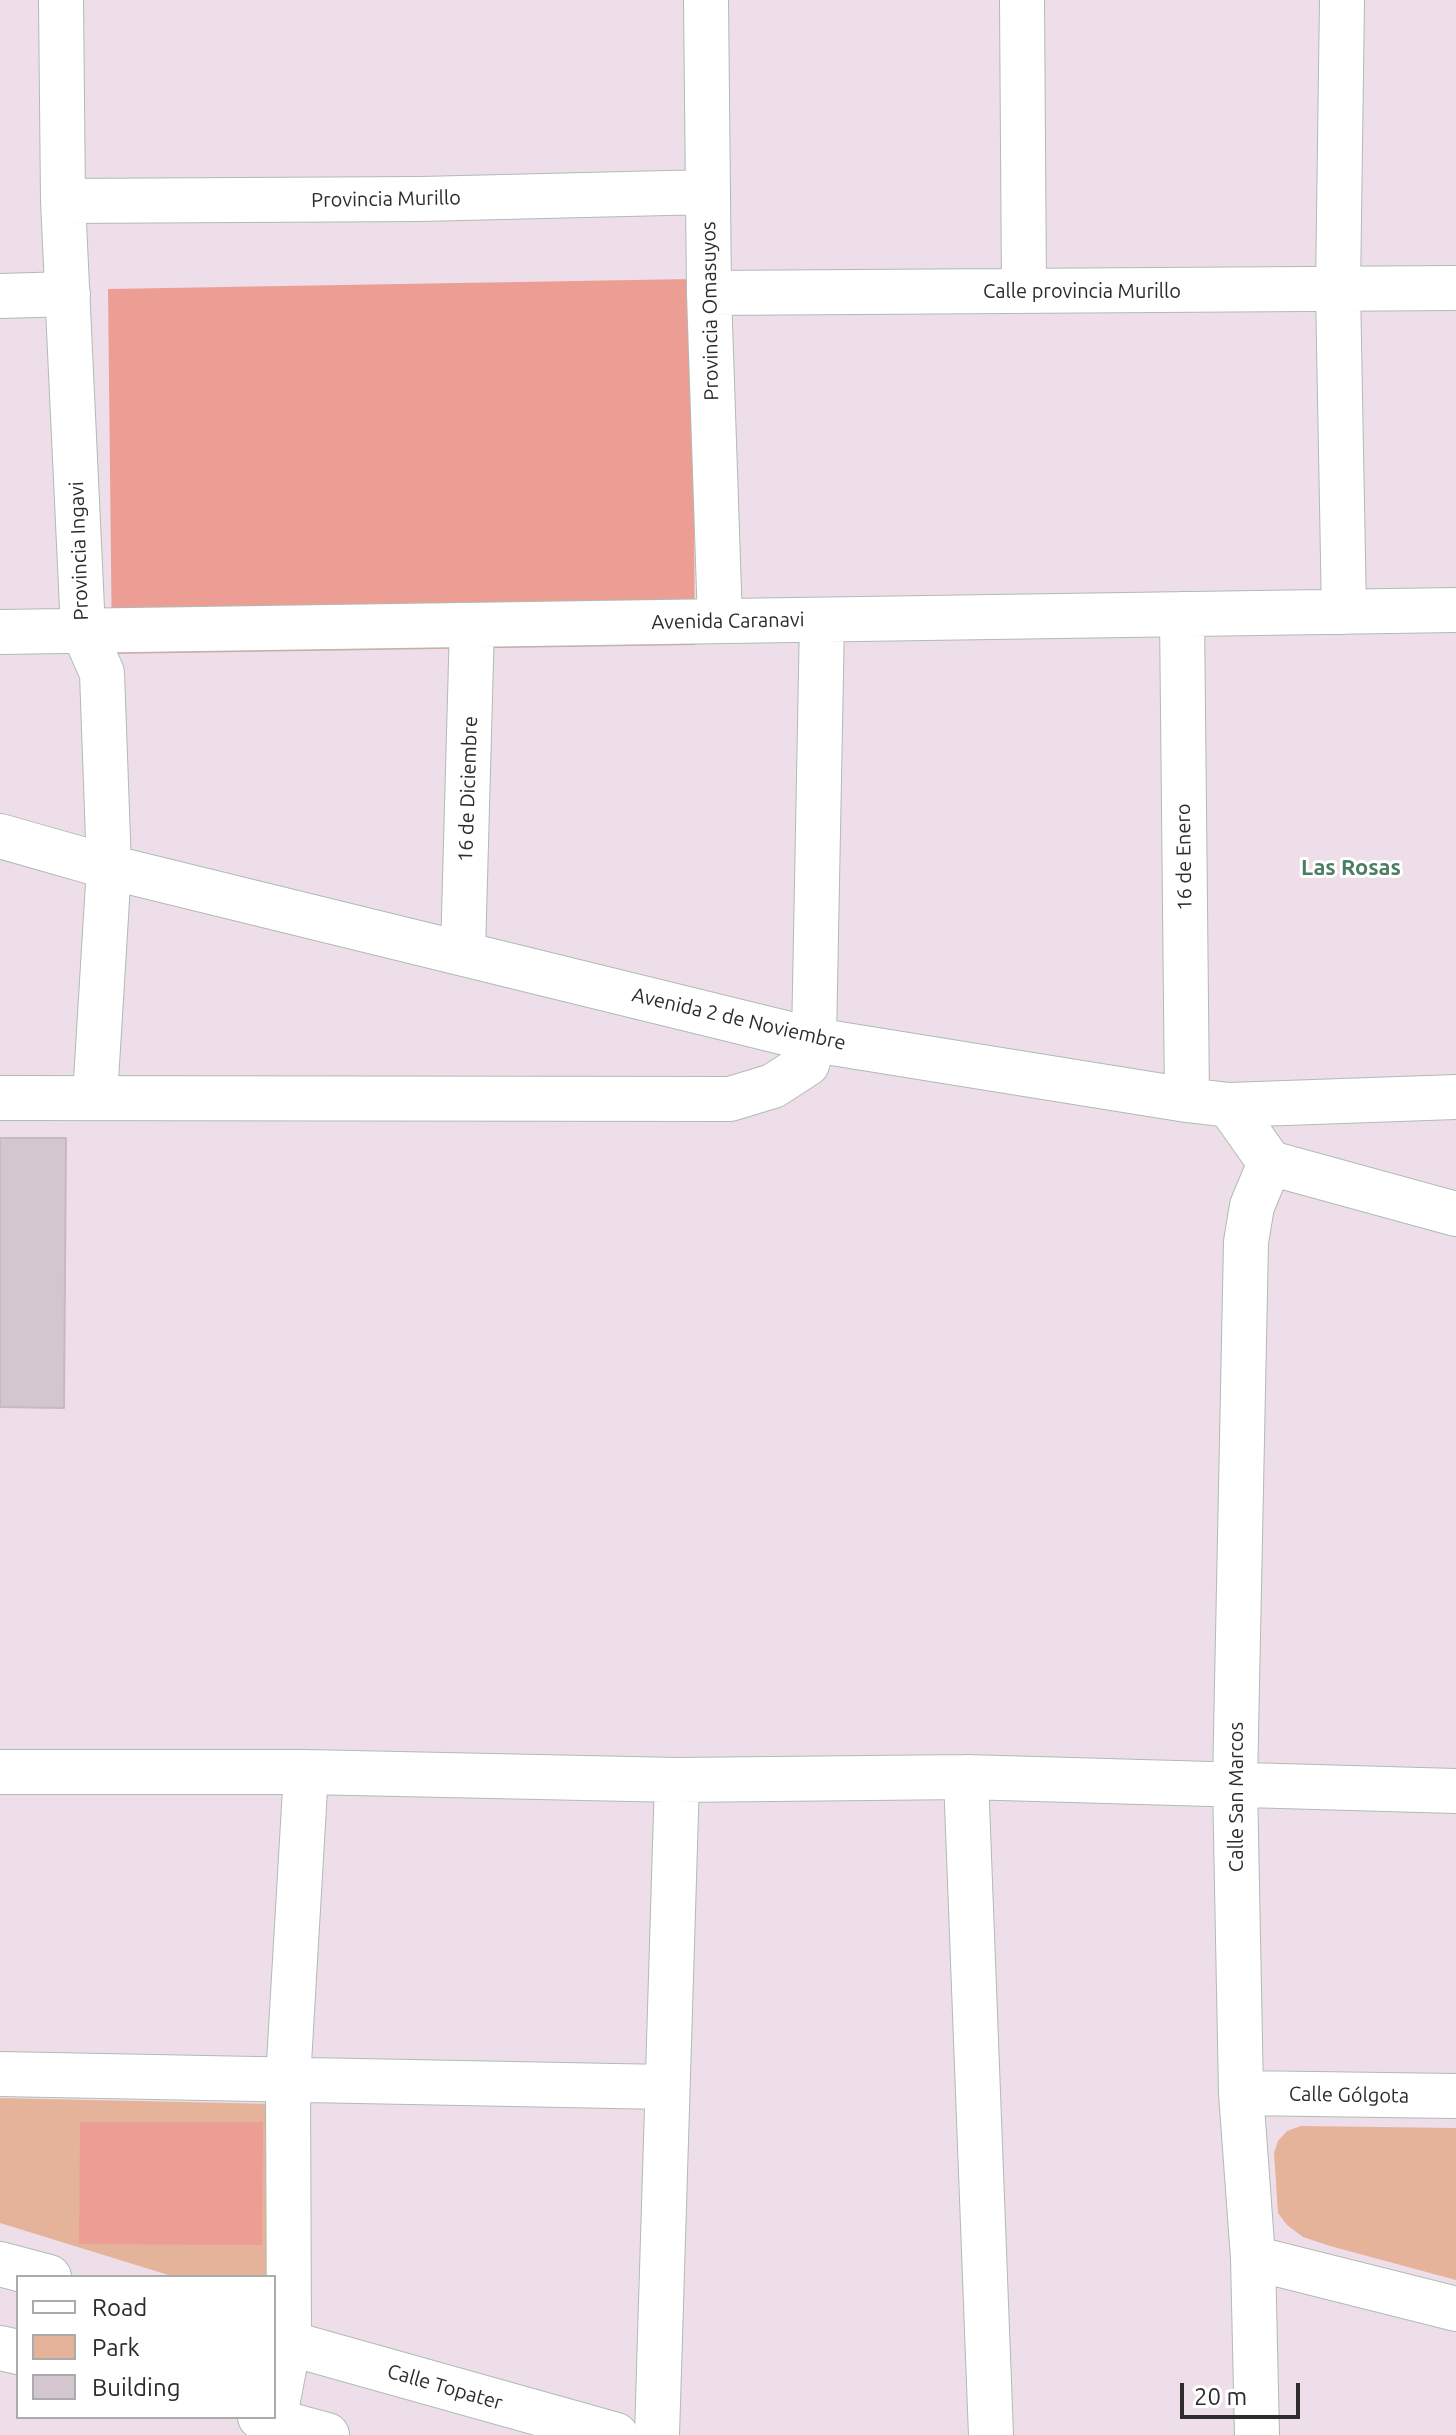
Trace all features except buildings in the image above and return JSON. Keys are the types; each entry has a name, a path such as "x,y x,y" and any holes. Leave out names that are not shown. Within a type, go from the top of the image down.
{"street":[{"name":"Provincia Ingavi","path":"61,0 63,201 83,630 102,673 109,867 95,1097"},
{"name":"Provincia Omasuyos","path":"706,0 709,293 720,621"},
{"path":"1022,0 1024,291"},
{"path":"1342,0 1338,289 1344,612"},
{"name":"Provincia Murillo","path":"63,201 421,199 708,192"},
{"name":"Calle provincia Murillo","path":"709,293 1456,288"},
{"path":"0,296 68,294"},
{"name":"Avenida Caranavi","path":"0,632 1456,610"},
{"name":"16 de Enero","path":"1182,614 1187,1100"},
{"path":"0,1098 730,1099 773,1086 807,1064 814,1040 822,620"},
{"name":"16 de Diciembre","path":"463,952 472,625"},
{"name":"Avenida 2 de Noviembre","path":"0,836 109,867 814,1040 1229,1105 1456,1097"},
{"path":"1229,1105 1270,1163 1456,1214"},
{"name":"Calle San Marcos","path":"1257,2435 1253,2258 1241,2093 1235,1783 1246,1242 1252,1206 1270,1163"},
{"path":"0,1772 306,1772 677,1780 966,1777 1456,1791"},
{"path":"276,2369 281,2341 288,2080 306,1772"},
{"path":"966,1777 991,2435"},
{"path":"657,2435 677,1780"},
{"path":"0,2074 666,2087"},
{"name":"Calle Gólgota","path":"1241,2093 1456,2096"},
{"path":"1253,2258 1456,2309"},
{"path":"0,2264 41,2275"},
{"name":"Calle Topater","path":"281,2341 616,2435"},
{"path":"267,2419 327,2435"}],"green space":[{"path":"0,2098 276,2104 268,2275 169,2275 0,2223"},
{"path":"1301,2126 1456,2128 1456,2280 1330,2246 1303,2237 1287,2225 1278,2213 1274,2153 1278,2141 1287,2131"}],"shaded area":[{"path":"692,279 695,645 112,654 108,289"},
{"path":"80,2122 263,2122 262,2245 79,2244"}],"district":[{"name":"Las Rosas","path":"1351,868"}]}
